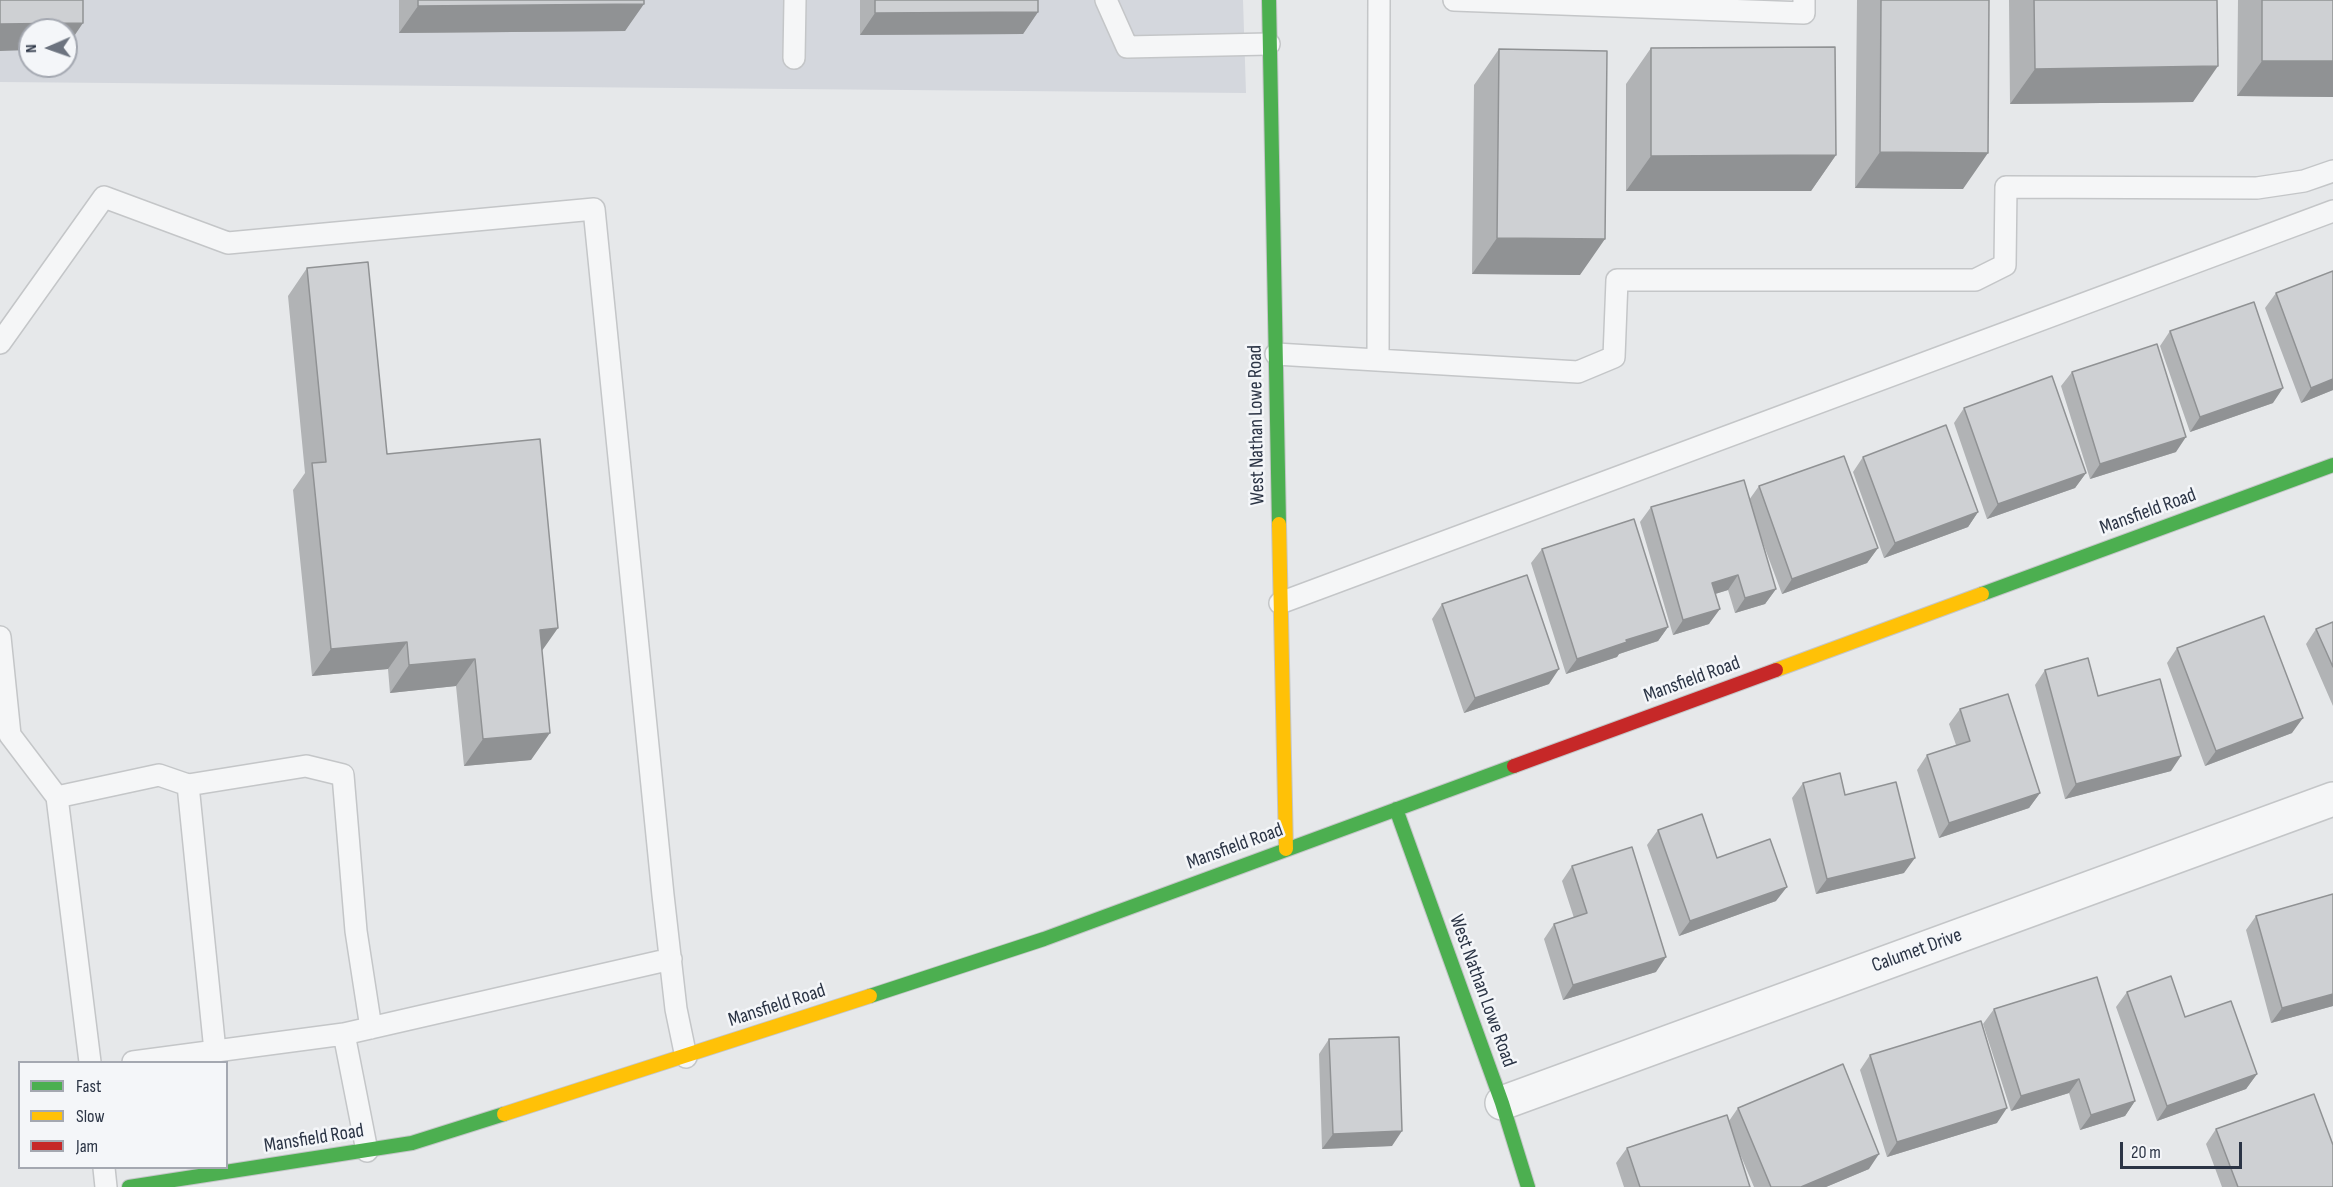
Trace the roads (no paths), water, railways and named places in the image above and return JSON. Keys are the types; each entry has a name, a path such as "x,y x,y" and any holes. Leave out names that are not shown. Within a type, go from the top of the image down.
{"street":[{"name":"West Nathan Lowe Road","path":"1269,0 1286,849"},
{"name":"Mansfield Road","path":"135,1187 412,1143 686,1057 1044,939 2333,465"},
{"name":"Calumet Drive","path":"1502,1103 2333,799"},
{"name":"West Nathan Lowe Road","path":"1396,809 1502,1103 1528,1187"}],"lane":[{"path":"794,58 795,0"},
{"path":"1106,0 1126,47 1269,44"},
{"path":"1378,360 1379,0"},
{"path":"1454,0 1804,13 1804,0"},
{"path":"1276,354 1578,372 1614,357 1617,280 1976,280 2005,265 2006,187 2257,188 2304,181 2333,171"},
{"path":"0,343 104,197 228,243 594,209 676,1009 686,1057"},
{"path":"1280,603 2333,211"},
{"path":"0,637 10,735 57,797 90,1061"},
{"path":"57,797 159,775 188,785 306,766 344,775 356,931 371,1028"},
{"path":"188,785 215,1051"},
{"path":"140,1061 344,1034 671,959"},
{"path":"344,1034 367,1151"},
{"path":"104,1169 106,1187"}]}
